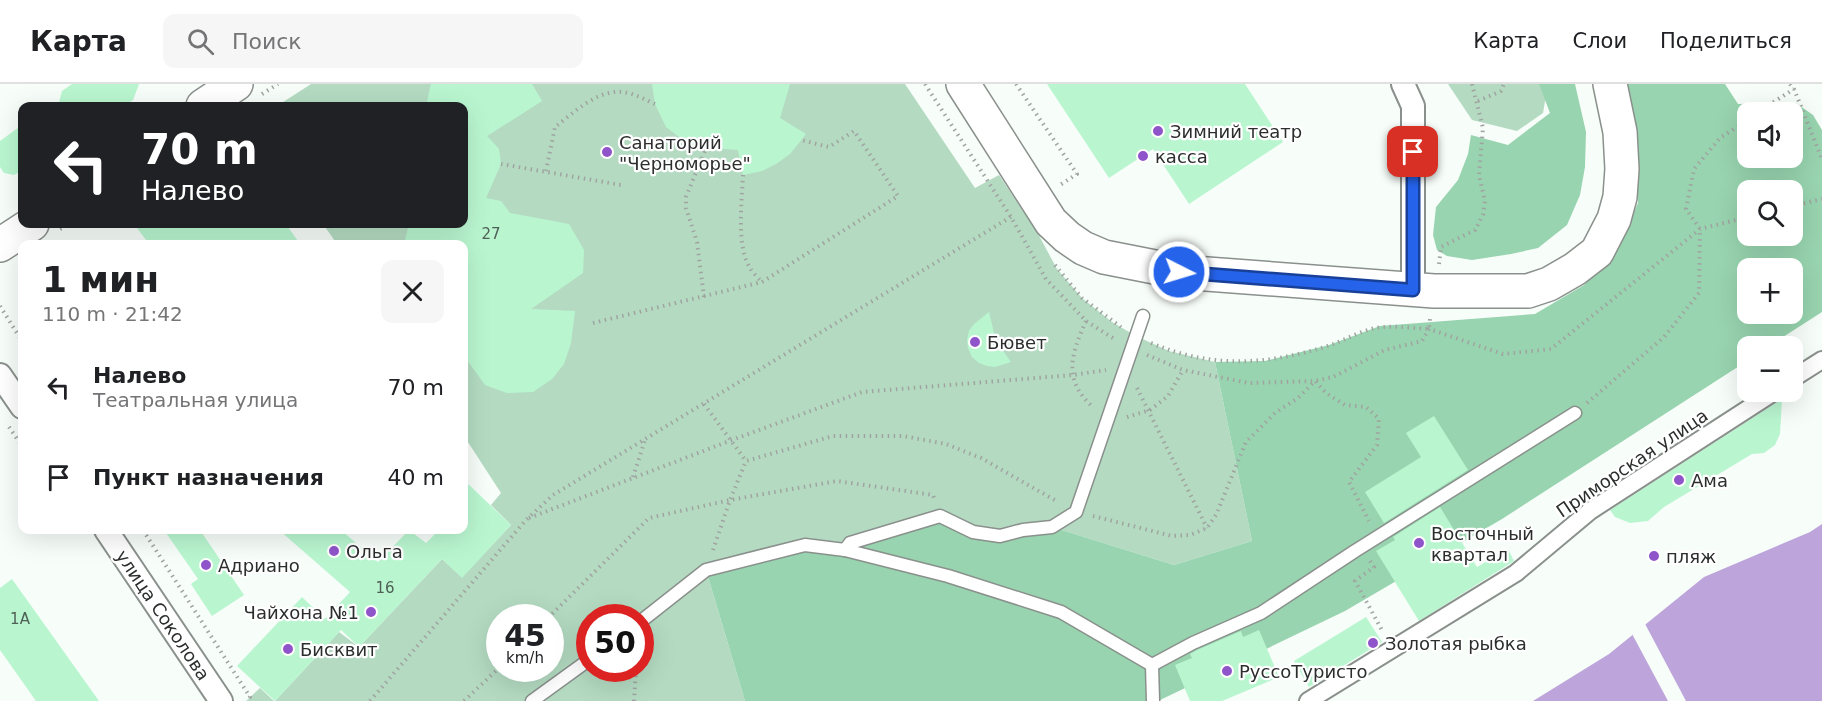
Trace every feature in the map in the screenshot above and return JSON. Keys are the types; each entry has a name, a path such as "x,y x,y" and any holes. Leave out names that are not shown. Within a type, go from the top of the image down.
{"main road":[{"path":"209,102 236,84"},
{"path":"963,84 1051,222 1066,237 1083,248 1104,257 1179,272 1423,291 1528,291 1549,284 1575,269 1597,252 1614,219 1620,197 1622,169 1620,132 1610,84"},
{"path":"0,245 26,228"}],"street":[{"path":"1403,84 1413,106 1423,291"},
{"path":"1803,373 1822,360"},
{"path":"0,375 14,414"},
{"name":"Приморская улица","path":"1308,701 1516,573 1590,511 1759,402"},
{"name":"улица Соколова","path":"109,534 221,701"}],"lane":[{"path":"845,550 850,543 940,516 973,532 1000,536 1023,530 1052,527 1076,512 1143,316"},
{"path":"1152,665 1193,643 1261,613 1361,547 1575,413"},
{"path":"654,611 706,570 806,545 845,550 948,576 1061,612 1152,665"},
{"path":"1152,665 1153,701"},
{"path":"532,701 576,669"}],"path":[{"path":"370,701 526,520 553,495 1001,223 1077,174 1016,84"},
{"path":"1183,370 1248,383 1315,381 1333,377 1385,350 1422,341 1429,328 1423,291 1441,247 1475,230 1483,215 1485,201 1479,175 1483,128 1472,84"},
{"path":"1478,101 1501,91 1504,84"},
{"path":"1790,84 1822,159"},
{"path":"1774,102 1794,89"},
{"path":"546,171 555,127 597,96 615,92 626,93 655,104"},
{"path":"1575,413 1664,337 1699,293 1700,229 1686,209 1694,169 1720,138 1737,127"},
{"path":"593,323 762,282 898,196 854,131 829,147 801,140"},
{"path":"704,297 697,242 686,208 686,197 706,148"},
{"path":"501,164 621,185"},
{"path":"743,175 744,254 749,267 762,282"},
{"path":"1803,203 1822,199"},
{"path":"1052,259 1057,269 1082,298 1112,322 1169,351 1215,362 1265,361 1329,345 1380,327 1429,328 1503,354 1551,349 1700,229 1737,221"},
{"path":"0,306 18,335"},
{"path":"1073,375 1073,351 1086,321"},
{"path":"526,520 862,392 1073,375 1125,367 1150,410 1207,528"},
{"path":"746,461 833,436 903,436 946,444 981,458 1076,512 1172,536 1190,536 1207,528 1216,515 1246,442 1275,412 1298,398 1315,381"},
{"path":"1315,381 1326,393 1345,405 1366,407 1379,419 1377,445 1349,482 1370,524 1355,536 1374,567 1355,581 1392,649"},
{"path":"704,404 746,461"},
{"path":"14,414 18,430"},
{"path":"633,478 645,440"},
{"path":"706,570 746,461"},
{"path":"563,604 649,518 730,500 837,481 933,495 940,516"},
{"path":"146,534 250,697 246,701"},
{"path":"464,701 486,680"},
{"path":"634,701 635,682"}],"green space":[{"path":"311,84 905,84 975,188 999,175 1036,230 1057,269 1082,298 1112,322 1136,336 1169,351 1215,362 1252,541 1174,565 1052,527 850,543 706,570 745,701 275,701 339,632 359,647 442,559 462,577 511,525 491,505 501,493 468,442 468,240 334,240 326,228 468,228 468,102 283,102"},
{"path":"1448,84 1548,84 1543,113 1517,131 1472,120"},
{"path":"1539,84 1575,84 1586,132 1585,167 1580,195 1567,225 1538,248 1472,260 1447,256 1437,250 1433,235 1436,207 1458,180 1468,154 1471,135 1508,145 1550,113"},
{"path":"1625,84 1725,84 1737,102 1737,168 1803,168 1803,108 1813,115 1822,130 1822,312 1785,336 1737,336 1737,367 1502,519 1345,611 1158,701 745,701 706,570 766,550 845,550 940,516 973,532 1052,527 1174,565 1252,541 1215,362 1265,361 1329,345 1380,326 1535,314 1584,285 1615,254 1638,203 1638,170"},
{"path":"260,688 274,701 246,701"}],"shaded area":[{"path":"1822,524 1822,701 1533,701 1609,654 1704,577 1810,532"}],"pier":[{"path":"1644,622 1686,701 1668,701 1631,632"}],"building":[{"path":"72,84 139,84 130,102 59,102 62,91"},
{"path":"431,84 532,84 542,101 487,136 499,149 501,164 486,198 501,201 510,213 569,224 584,250 583,273 531,309 575,311 571,343 564,364 552,379 533,392 507,393 485,385 468,362 468,240 405,240 408,228 468,228 468,102 427,102"},
{"path":"652,84 790,84 780,118 806,134 790,154 776,164 762,171 743,175 738,150 699,147 687,143 666,127 655,104"},
{"name":"Зимний театр","path":"1047,84 1245,84 1283,142 1189,204 1153,149 1109,178"},
{"path":"18,128 18,173 14,175 4,173 0,167 0,141"},
{"path":"137,228 289,228 297,240 146,240"},
{"name":"Бювет","path":"989,312 996,341 1011,362 995,367 979,363 972,357 967,340 974,324"},
{"name":"Ама","path":"1777,402 1782,402 1780,434 1775,445 1764,453 1752,454 1664,507 1648,521 1630,523 1615,517 1610,510"},
{"path":"1434,416 1468,470 1384,523 1365,492 1421,457 1406,433"},
{"path":"468,484 511,525 462,578 442,559 359,647 341,630 275,701 237,666 302,597 325,619 350,592 284,534 346,534 378,562 405,534 414,534 426,543 435,534 468,534"},
{"path":"1440,507 1477,567 1508,549 1514,561 1419,621 1376,551 1395,540 1393,537"},
{"name":"Адриано","path":"167,534 203,534 244,595 212,616 191,584 198,579"},
{"path":"12,579 99,701 36,701 0,650 0,588"},
{"path":"1366,617 1382,642 1309,687 1294,661"},
{"name":"РуссоТуристо","path":"1259,630 1279,677 1222,701 1190,701 1175,665 1192,658 1190,654 1197,650 1241,631 1243,637"}],"place":[{"name":"Зимний театр","path":"1158,131"},
{"name":"Санаторий \"Черноморье\"","path":"607,152"},
{"name":"касса","path":"1143,156"},
{"name":"Бювет","path":"975,342"},
{"name":"Ама","path":"1679,480"},
{"name":"Восточный квартал","path":"1419,543"},
{"name":"Ольга","path":"334,551"},
{"name":"пляж","path":"1654,556"},
{"name":"Адриано","path":"206,565"},
{"name":"Чайхона №1","path":"371,612"},
{"name":"Золотая рыбка","path":"1373,643"},
{"name":"Бисквит","path":"288,649"},
{"name":"РуссоТуристо","path":"1227,671"}],"route":[{"path":"1179,272 1413,290 1413,152"}]}
